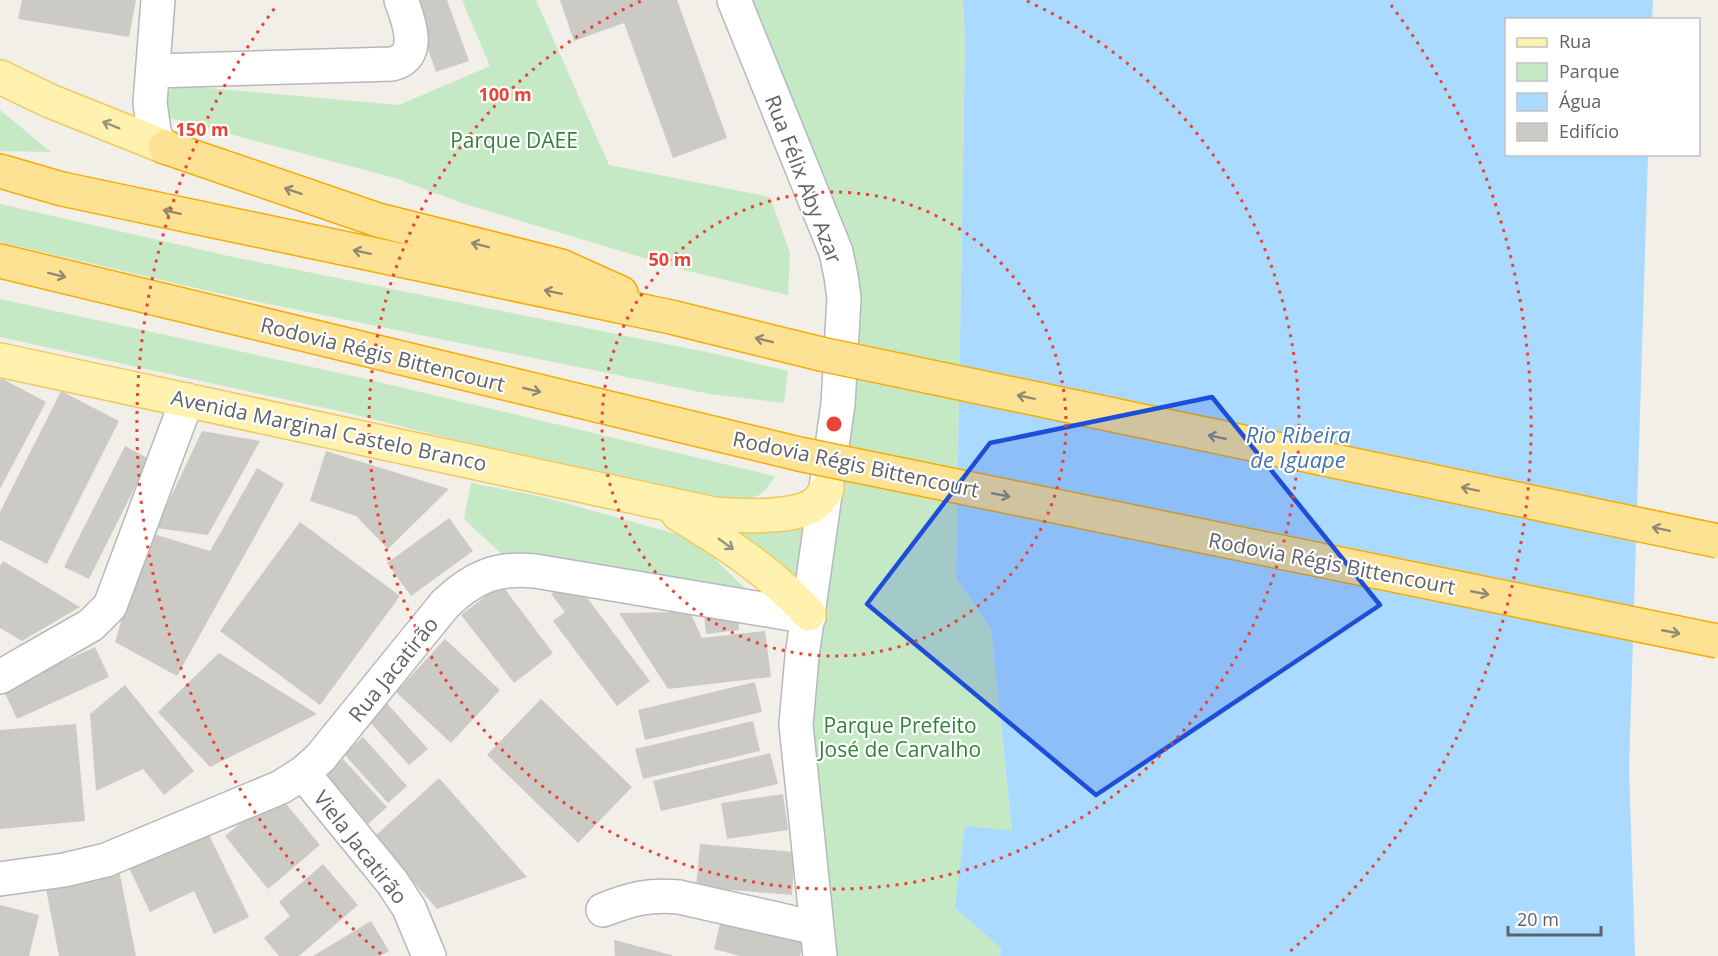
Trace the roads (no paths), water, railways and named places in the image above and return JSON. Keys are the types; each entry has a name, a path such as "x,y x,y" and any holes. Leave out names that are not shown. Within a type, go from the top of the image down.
{"highway":[{"path":"165,147 378,220 561,266 671,317"},
{"path":"0,171 62,189 671,317 821,354 1718,541"},
{"name":"Rodovia Régis Bittencourt","path":"0,261 799,454 1718,641"}],"main road":[{"path":"0,77 50,101 165,147"},
{"name":"Avenida Marginal Castelo Branco","path":"0,360 714,514 742,516 778,514 807,508 814,504 827,489"},
{"name":"Avenida Marginal Castelo Branco","path":"658,503 730,547 794,597 809,615"}],"street":[{"path":"158,0 151,121 157,140 165,147"},
{"path":"153,71 380,65 401,62 407,57 411,37 409,21 401,0"},
{"name":"Rua Félix Aby Azar","path":"734,0 836,252 843,298 838,404 802,656 796,725 818,942"},
{"path":"0,61 20,81 50,101"},
{"path":"0,678 91,625 110,606 187,400"},
{"name":"Rua Jacatirão","path":"0,879 64,870 106,860 281,787 303,773 320,758 445,604 460,589 490,574 520,569 535,570 809,615"},
{"name":"Viela Jacatirão","path":"303,773 392,882 409,908 429,956"},
{"path":"603,910 632,898 657,895 679,897 818,942"}],"water":[{"name":"Rio Ribeira de Iguape","path":"963,0 1653,0 1652,18 1505,18 1505,156 1648,156 1629,768 1635,956 1000,956 1001,948 955,908 965,826 1012,831 991,629 956,578 965,42"}],"park label":[{"name":"Parque DAEE","path":"514,140"},
{"name":"Parque Prefeito José de Carvalho","path":"900,737"}]}
